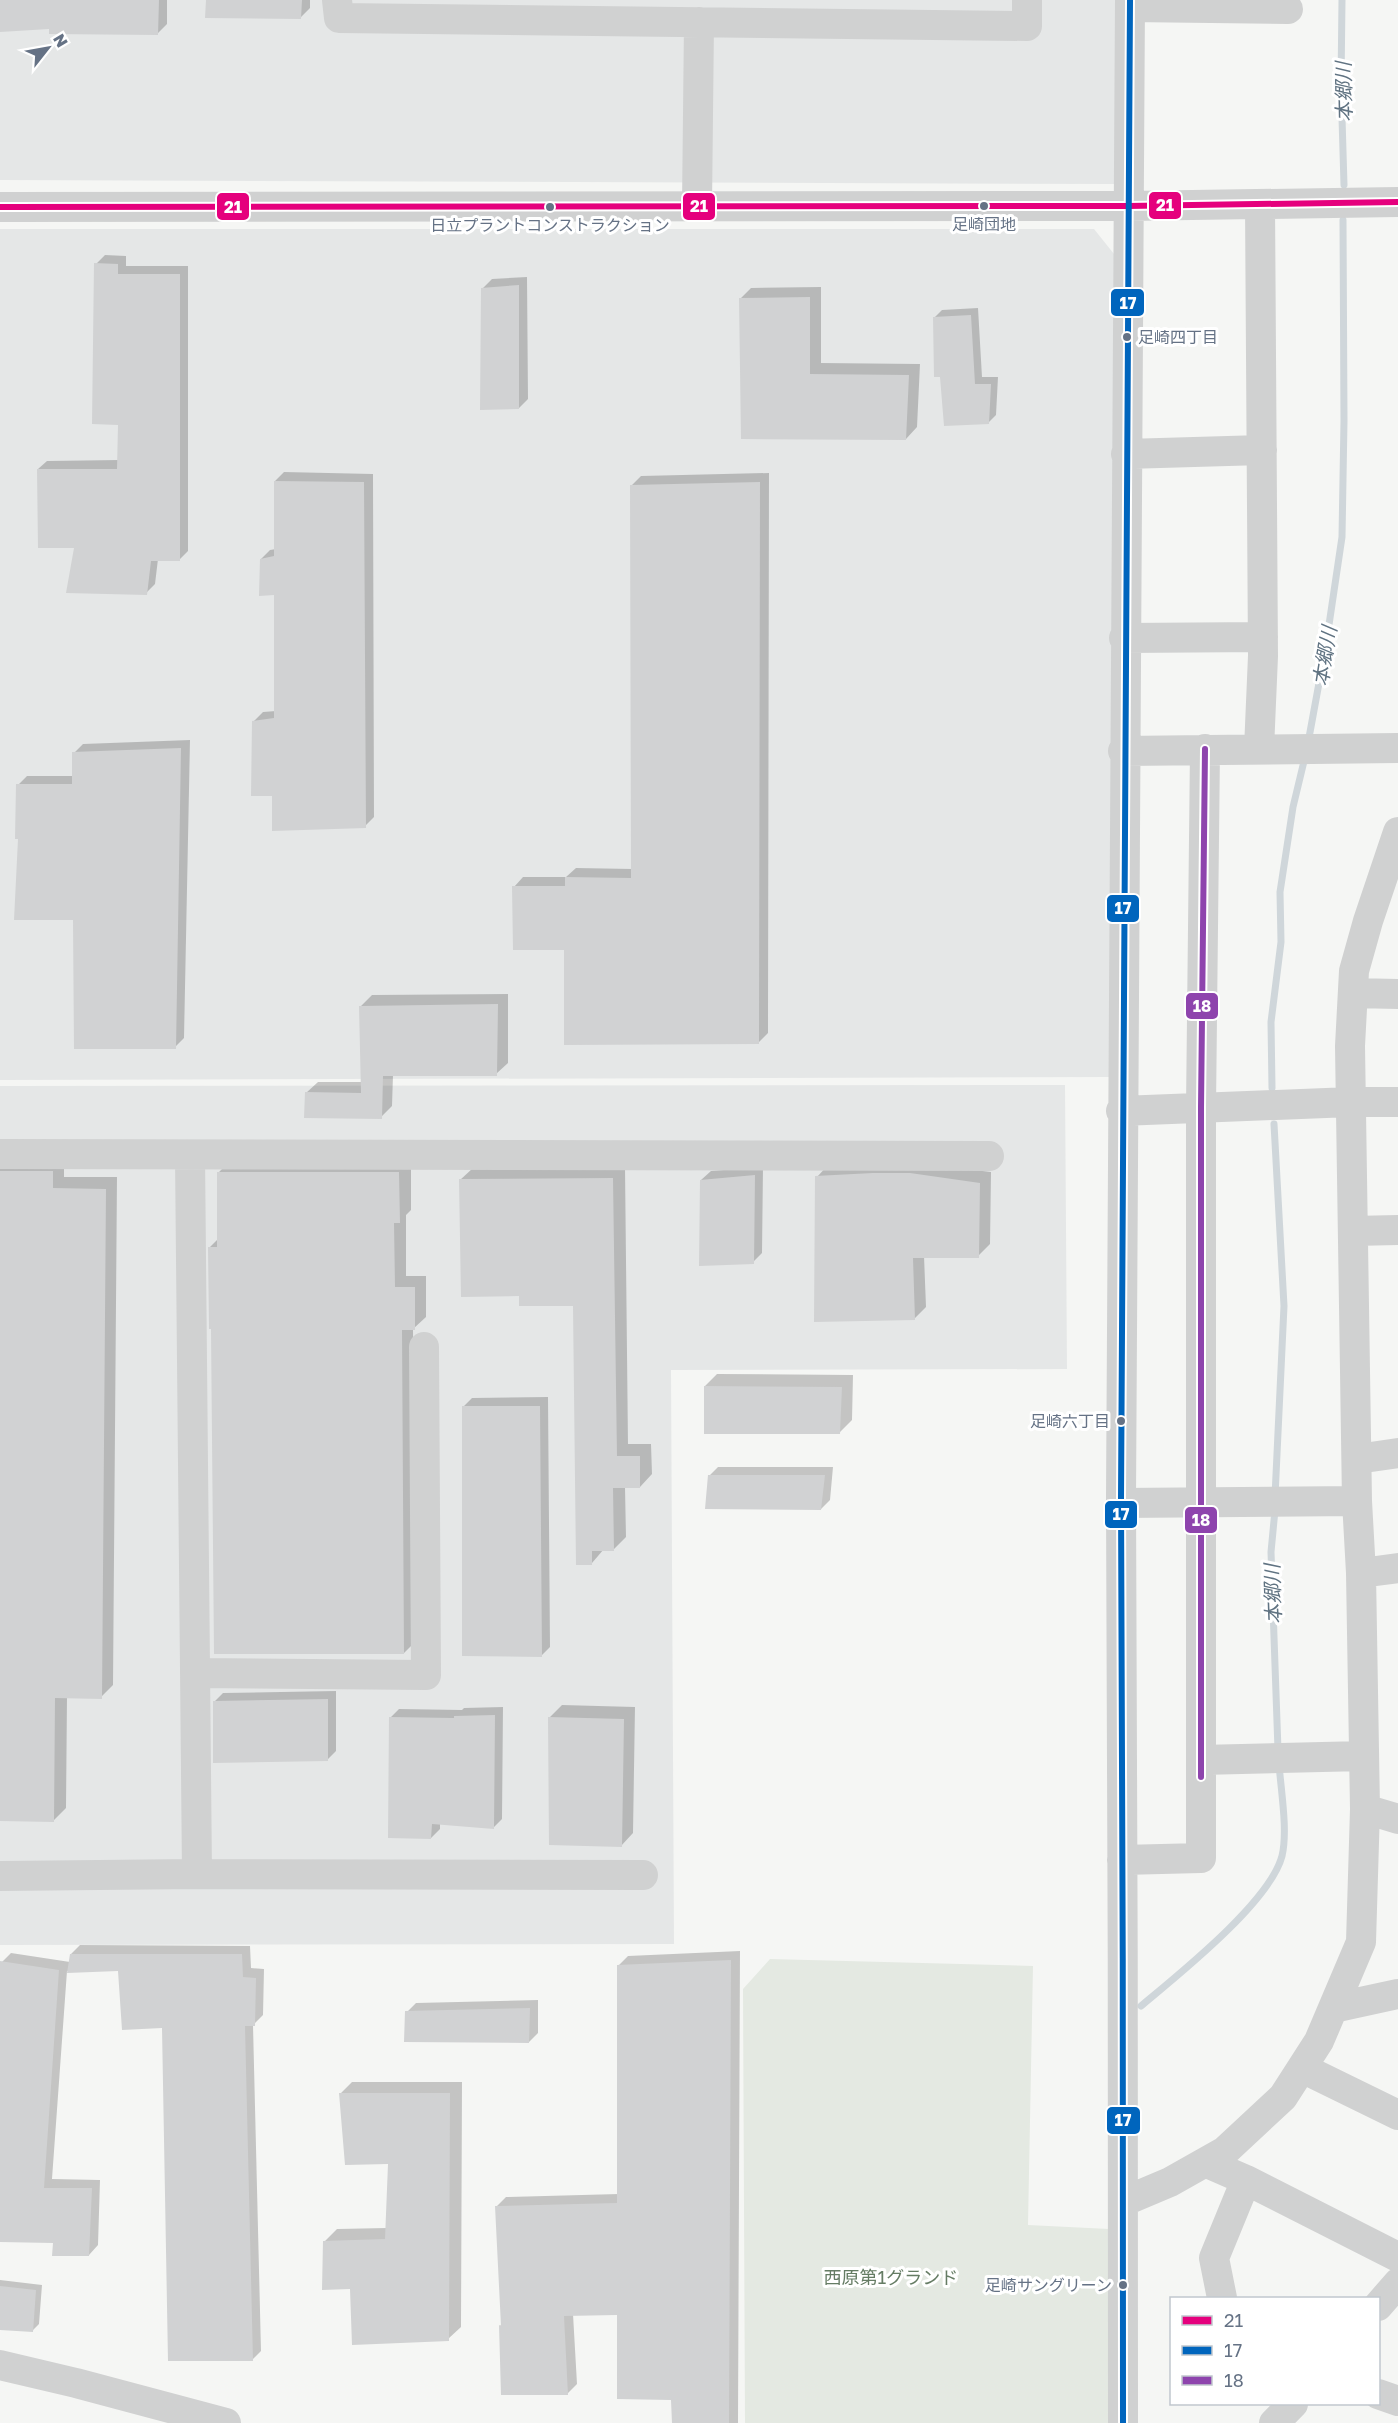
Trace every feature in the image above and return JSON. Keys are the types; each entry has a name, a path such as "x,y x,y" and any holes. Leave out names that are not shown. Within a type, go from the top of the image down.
{"street":[{"path":"337,0 339,18 1027,26 1027,0"},
{"path":"1123,2423 1125,2201 1121,1111 1130,3 1288,9"},
{"path":"698,206 699,22"},
{"path":"0,207 1128,206 1398,202"},
{"path":"1260,204 1263,637 1272,749"},
{"path":"1126,454 1262,450"},
{"path":"1124,638 1263,637"},
{"path":"1123,751 1398,748"},
{"path":"1122,1860 1201,1858 1201,1107 1205,749"},
{"path":"1125,2201 1207,2163 1225,2151 1283,2097 1319,2041 1361,1942 1365,1809 1361,1573 1357,1501 1351,1102 1353,993 1354,971 1398,832"},
{"path":"1353,993 1398,994"},
{"path":"1121,1111 1398,1102"},
{"path":"0,1154 989,1156"},
{"path":"190,1155 198,1874"},
{"path":"1353,1231 1398,1230"},
{"path":"195,1673 426,1675 424,1347"},
{"path":"1357,1460 1398,1453"},
{"path":"1121,1503 1357,1501"},
{"path":"1361,1573 1398,1568"},
{"path":"1201,1761 1364,1756"},
{"path":"1365,1809 1398,1819"},
{"path":"0,1876 643,1875"},
{"path":"1333,2008 1398,1994"},
{"path":"1302,2068 1398,2115"},
{"path":"1207,2163 1246,2180 1398,2257"},
{"path":"1222,2297 1214,2258 1246,2180"},
{"path":"1380,2304 1398,2283"},
{"path":"0,2365 226,2423"},
{"path":"1380,2395 1398,2401"},
{"path":"1260,2405 1273,2423 1291,2405"}],"shaded area":[{"path":"0,0 1115,0 1116,184 0,180"},
{"path":"0,229 1094,229 1114,254 1110,1077 0,1080"},
{"path":"1065,1085 1067,1369 671,1370 674,1944 0,1945 0,1086"}],"green space":[{"name":"西原第1グランド","path":"770,1959 1033,1966 1028,2225 1109,2229 1108,2423 745,2423 743,1989"}],"building":[{"path":"0,0 159,0 158,35 49,34 49,29 0,32"},
{"path":"206,0 302,0 301,19 205,18"},
{"path":"94,263 118,264 118,274 180,274 180,561 151,561 147,595 66,593 74,548 38,548 37,469 117,469 118,425 92,424"},
{"path":"519,285 519,409 480,410 481,288"},
{"path":"810,297 810,374 909,375 906,440 741,439 739,298"},
{"path":"971,315 975,384 991,384 989,424 944,426 940,377 934,377 933,317"},
{"path":"274,481 364,482 366,828 272,831 272,796 251,796 252,721 274,718 274,595 259,596 260,559 274,556"},
{"path":"760,482 759,1044 564,1045 564,950 513,950 512,886 565,886 565,877 631,878 630,485"},
{"path":"181,748 176,1049 74,1049 73,920 14,920 18,839 15,839 16,784 72,784 72,752"},
{"path":"498,1004 497,1076 383,1076 382,1119 304,1118 305,1092 361,1093 359,1006"},
{"path":"0,1171 53,1171 53,1188 106,1189 102,1699 55,1698 54,1822 0,1821"},
{"path":"217,1172 399,1172 400,1223 394,1223 395,1287 415,1287 415,1330 402,1330 404,1654 214,1654 208,1247 217,1247"},
{"path":"910,1173 980,1183 979,1258 913,1258 915,1320 814,1322 815,1176"},
{"path":"755,1175 754,1264 699,1266 700,1180"},
{"path":"613,1178 617,1456 640,1456 640,1488 613,1488 614,1551 592,1551 592,1565 576,1565 573,1306 519,1306 519,1296 461,1297 459,1179"},
{"path":"704,1386 842,1387 840,1434 704,1434"},
{"path":"462,1406 540,1406 542,1657 462,1656"},
{"path":"708,1475 825,1475 821,1510 705,1509"},
{"path":"328,1699 328,1761 213,1763 213,1701"},
{"path":"495,1715 494,1829 432,1824 431,1839 388,1838 389,1717 454,1718 454,1716"},
{"path":"548,1717 624,1719 622,1847 549,1845"},
{"path":"70,1954 242,1954 243,1977 256,1978 255,2026 245,2026 253,2361 168,2361 162,2028 122,2030 118,1971 67,1973"},
{"path":"731,1960 729,2423 672,2423 671,2400 617,2399 617,2315 564,2316 568,2395 501,2395 499,2325 501,2326 495,2206 617,2203 617,1965"},
{"path":"0,1961 59,1970 44,2188 92,2188 89,2256 52,2256 53,2243 0,2242"},
{"path":"530,2008 529,2043 404,2042 405,2011"},
{"path":"339,2093 450,2093 449,2341 352,2345 350,2289 322,2290 323,2241 385,2239 388,2164 345,2165"},
{"path":"0,2286 36,2290 33,2332 0,2330"}],"waterway":[{"name":"本郷川","path":"1342,0 1341,84 1344,185"},
{"name":"本郷川","path":"1308,743 1326,645 1342,537 1343,220"},
{"name":"本郷川","path":"1272,1088 1271,1022 1281,942 1280,892 1293,807 1305,757"},
{"name":"本郷川","path":"1274,1124 1284,1306 1275,1496"},
{"name":"本郷川","path":"1275,1510 1271,1552 1278,1750"},
{"name":"本郷川","path":"1141,2006 1221,1937 1242,1916 1274,1874 1284,1846 1284,1811 1279,1764"}],"transit line":[{"name":"17","path":"1123,2423 1121,1311 1130,0"},
{"name":"21","path":"0,207 1128,206 1398,202"},
{"name":"18","path":"1201,1777 1201,1107 1205,749"}],"place":[{"name":"足崎団地","path":"984,206"},
{"name":"日立プラントコンストラクション","path":"550,207"},
{"name":"足崎四丁目","path":"1127,337"},
{"name":"足崎六丁目","path":"1121,1421"},
{"name":"足崎サングリーン","path":"1123,2285"}]}
